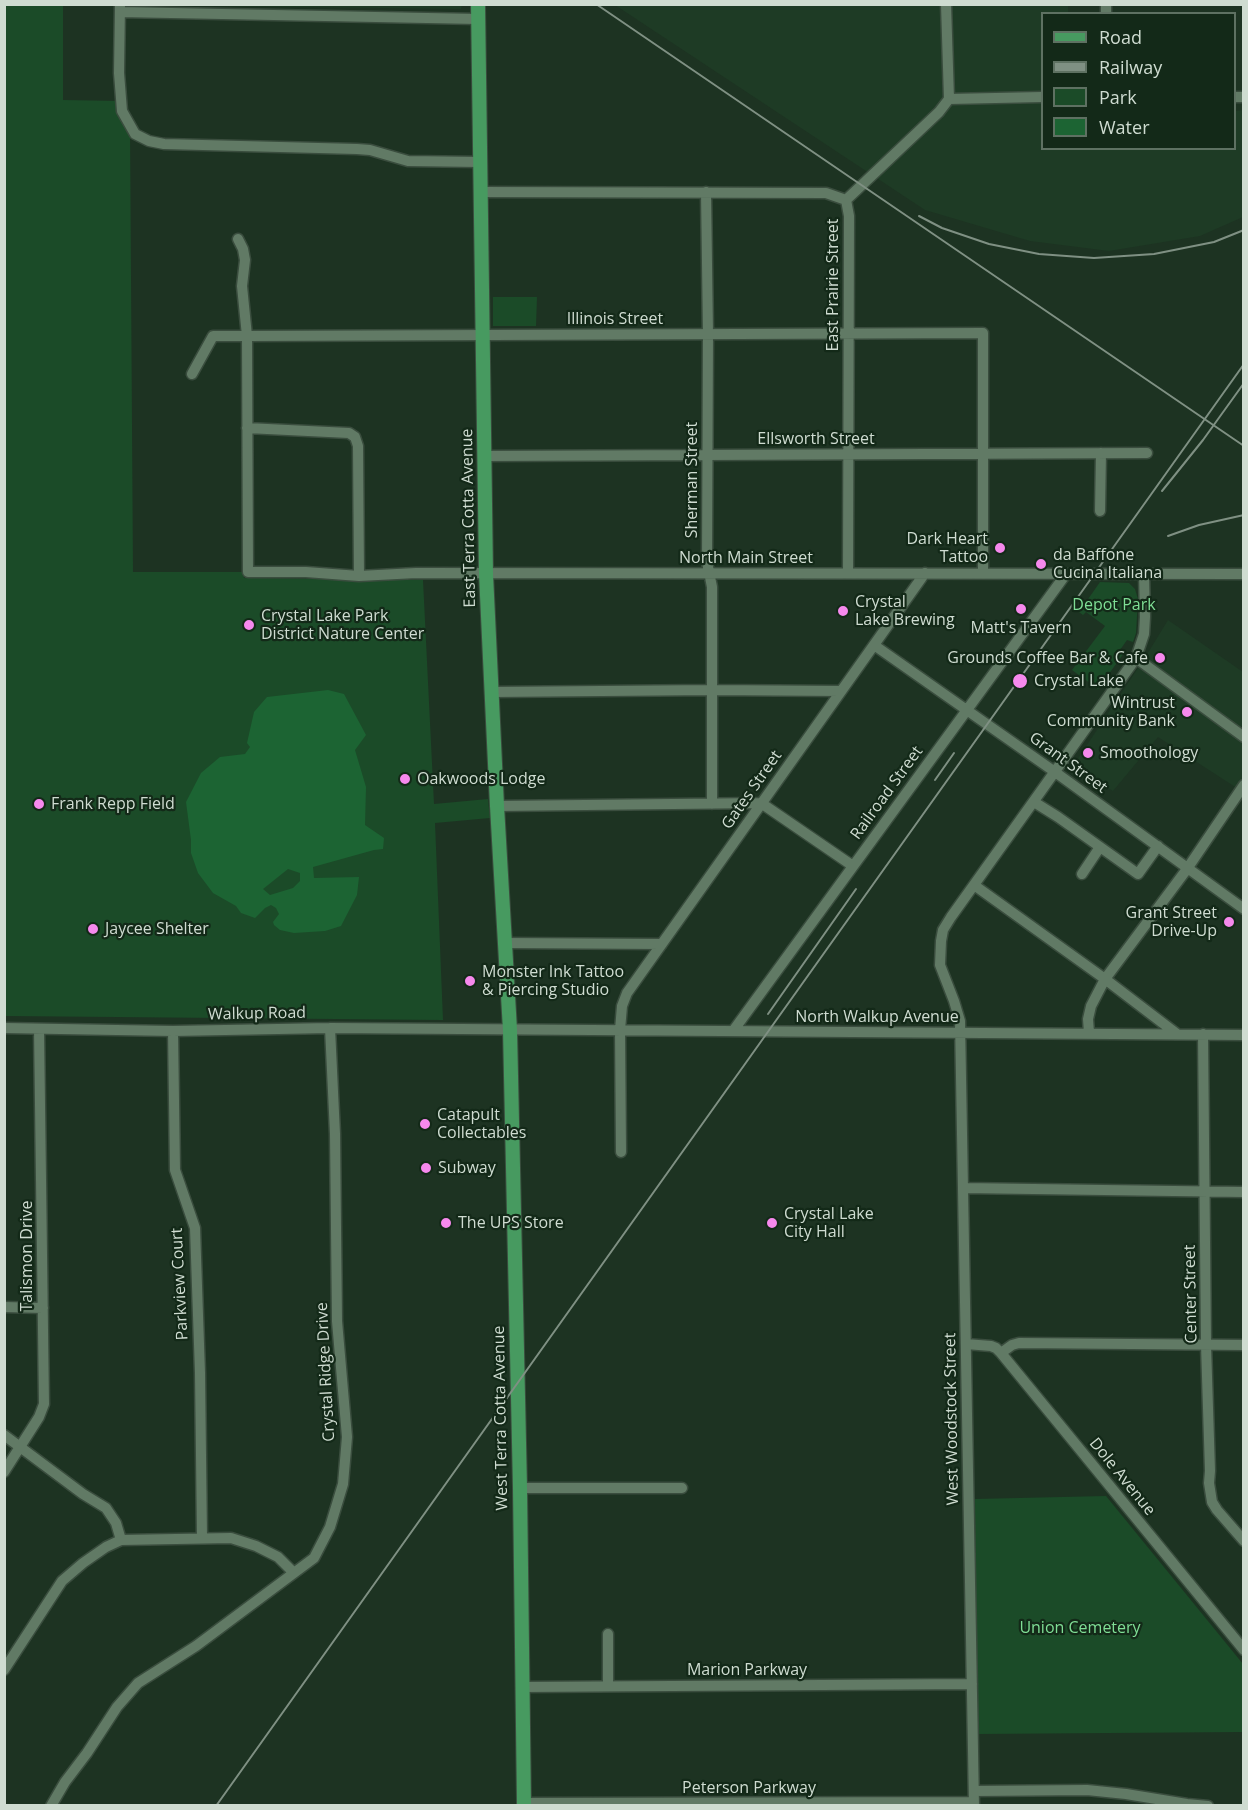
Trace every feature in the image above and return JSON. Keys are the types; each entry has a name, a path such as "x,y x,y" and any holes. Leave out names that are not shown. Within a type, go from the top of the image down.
{"main road":[{"name":"East Terra Cotta Avenue","path":"478,4 486,574 496,806 510,1030"},
{"name":"West Terra Cotta Avenue","path":"510,1030 524,1804"}],"street":[{"path":"946,4 949,99 1041,97"},
{"path":"478,20 120,8 119,89 122,111 127,121 135,134 149,141 164,144 357,149 370,150 408,161 480,162"},
{"name":"East Prairie Street","path":"848,573 849,216 846,200 939,112 949,99"},
{"path":"481,192 826,193 846,200"},
{"name":"Sherman Street","path":"706,192 707,562 712,587 712,804"},
{"path":"238,238 245,260 242,286 247,336 247,428 349,433 355,437 358,446 359,576"},
{"name":"Illinois Street","path":"192,374 213,336 983,333 983,454"},
{"name":"North Main Street","path":"247,428 248,572 306,572 359,576 416,573 1244,574"},
{"path":"1100,511 1101,453"},
{"name":"Ellsworth Street","path":"484,456 1148,453"},
{"path":"983,454 983,573"},
{"name":"Gates Street","path":"621,1152 620,1030 624,1000 925,573"},
{"name":"Railroad Street","path":"733,1031 1066,574"},
{"name":"West Woodstock Street","path":"974,1799 960,1033 958,1012 940,965 940,948 943,930 1136,658 1144,634 1144,574"},
{"name":"Grant Street","path":"874,645 967,709 1244,909"},
{"path":"1136,658 1244,737"},
{"path":"491,692 841,691"},
{"path":"1089,1034 1088,1019 1091,1006 1106,979 1187,869 1244,785"},
{"path":"1034,802 1138,874 1158,846"},
{"path":"496,806 761,803 853,866"},
{"path":"1082,874 1100,847"},
{"path":"974,885 1106,979 1177,1034"},
{"path":"505,943 662,944"},
{"name":"Walkup Road","path":"4,1028 173,1031 330,1028 510,1030"},
{"name":"Crystal Ridge Drive","path":"51,1806 117,1707 138,1683 196,1646 314,1558 330,1527 342,1484 347,1437 337,1321 336,1179 330,1028"},
{"name":"Talismon Drive","path":"4,1472 39,1418 44,1404 39,1029"},
{"name":"North Walkup Avenue","path":"510,1030 1244,1035"},
{"name":"Parkview Court","path":"173,1031 175,1170 195,1228 202,1538"},
{"name":"Center Street","path":"1203,1034 1210,1492 1217,1510 1244,1541"},
{"path":"963,1188 1244,1192"},
{"path":"4,1307 43,1308"},
{"path":"966,1344 991,1346 1001,1353 1019,1343 1244,1345"},
{"name":"Dole Avenue","path":"1001,1353 1244,1650"},
{"path":"4,1435 83,1494 106,1508 116,1523 121,1540"},
{"path":"520,1488 682,1488"},
{"path":"4,1670 62,1581 82,1563 121,1540 231,1538 256,1546 278,1557 293,1572"},
{"path":"608,1634 608,1686"},
{"name":"Marion Parkway","path":"522,1687 972,1684"},
{"name":"Peterson Parkway","path":"524,1804 974,1799 1087,1790 1208,1806"}],"shaded area":[{"path":"462,4 461,9 131,5"},
{"path":"615,5 1068,5 1068,12 1041,12 1041,150 1236,150 1236,111 1243,110 1243,217 1200,236 1109,251 1030,241 925,210"},
{"path":"1168,620 1243,672 1243,725 1235,737 1243,744 1243,792 1158,737 1113,791 1073,766"}],"green space":[{"path":"5,5 63,5 63,100 120,101 130,127 133,572 243,572 244,578 423,580 434,804 488,799 490,818 435,823 443,1020 5,1016"},
{"path":"493,297 537,297 536,326 493,326"},
{"name":"Depot Park","path":"1100,582 1129,583 1135,589 1138,599 1136,633 1133,642 1127,640 1120,650 1124,653 1098,689 1072,670 1105,626 1086,612 1083,615 1079,612"},
{"name":"Union Cemetery","path":"1106,1496 1243,1664 1243,1732 977,1734 975,1499"}],"water":[{"path":"328,690 344,694 366,735 355,750 366,787 365,825 384,838 383,849 313,867 314,878 359,877 357,895 341,926 325,931 294,933 280,930 273,922 279,914 271,905 255,918 241,913 236,906 213,893 198,873 191,853 186,802 201,773 220,757 245,754 250,747 247,743 254,712 267,697","holes":["288,869 300,873 300,881 293,888 270,895 263,889"]}],"railway":[{"path":"596,4 1244,446"},
{"path":"919,216 942,228 989,244 1039,254 1094,258 1154,254 1214,242 1244,230"},
{"path":"216,1806 1244,364"},
{"path":"1162,491 1203,440 1244,383"},
{"path":"1168,536 1199,525 1244,515"},
{"path":"935,780 954,753"},
{"path":"768,1014 856,889"}],"place":[{"name":"Dark Heart Tattoo","path":"1000,548"},
{"name":"da Baffone Cucina Italiana","path":"1041,564"},
{"name":"Matt's Tavern","path":"1021,609"},
{"name":"Crystal Lake Brewing","path":"843,611"},
{"name":"Crystal Lake Park District Nature Center","path":"249,625"},
{"name":"Grounds Coffee Bar & Cafe","path":"1160,658"},
{"name":"Crystal Lake","path":"1020,681"},
{"name":"Wintrust Community Bank","path":"1187,712"},
{"name":"Smoothology","path":"1088,753"},
{"name":"Oakwoods Lodge","path":"405,779"},
{"name":"Frank Repp Field","path":"39,804"},
{"name":"Grant Street Drive-Up","path":"1229,922"},
{"name":"Jaycee Shelter","path":"93,929"},
{"name":"Monster Ink Tattoo & Piercing Studio","path":"470,981"},
{"name":"Catapult Collectables","path":"425,1124"},
{"name":"Subway","path":"426,1168"},
{"name":"The UPS Store","path":"446,1223"},
{"name":"Crystal Lake City Hall","path":"772,1223"}]}
